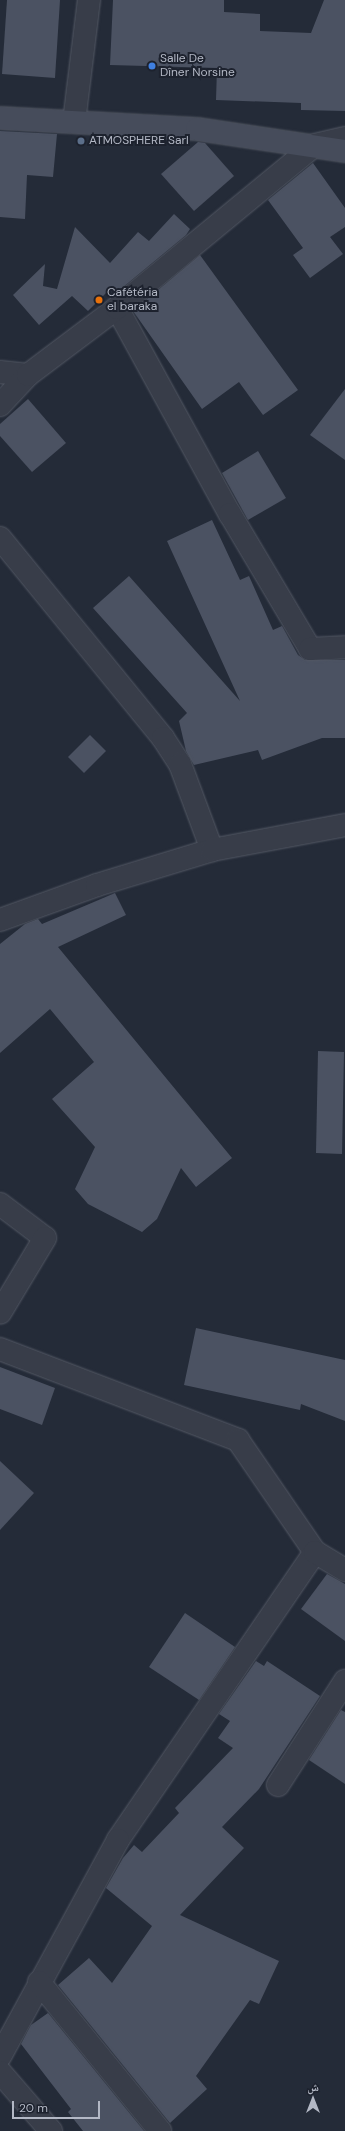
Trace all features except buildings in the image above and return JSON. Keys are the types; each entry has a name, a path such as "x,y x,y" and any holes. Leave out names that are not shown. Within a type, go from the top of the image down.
{"main road":[{"path":"0,118 197,129 316,145 345,152"}],"street":[{"path":"74,122 89,0"},
{"path":"0,405 28,376 117,308 316,145 345,138"},
{"path":"117,308 230,514 310,649 345,648"},
{"path":"0,372 28,376"},
{"path":"0,538 163,738 180,764 212,850"},
{"path":"0,920 97,885 212,850 345,825"},
{"path":"0,1204 45,1238 0,1313"},
{"path":"0,1349 238,1440 315,1552 345,1570"},
{"path":"0,2056 39,1982 118,1840 315,1552"},
{"path":"278,1786 345,1681"},
{"path":"39,1982 160,2131"},
{"path":"0,2072 51,2131"}],"place":[{"name":"Salle De Dîner Norsine","path":"152,66"},
{"name":"ATMOSPHERE Sarl","path":"81,141"},
{"name":"Cafétéria el baraka","path":"99,300"}]}
